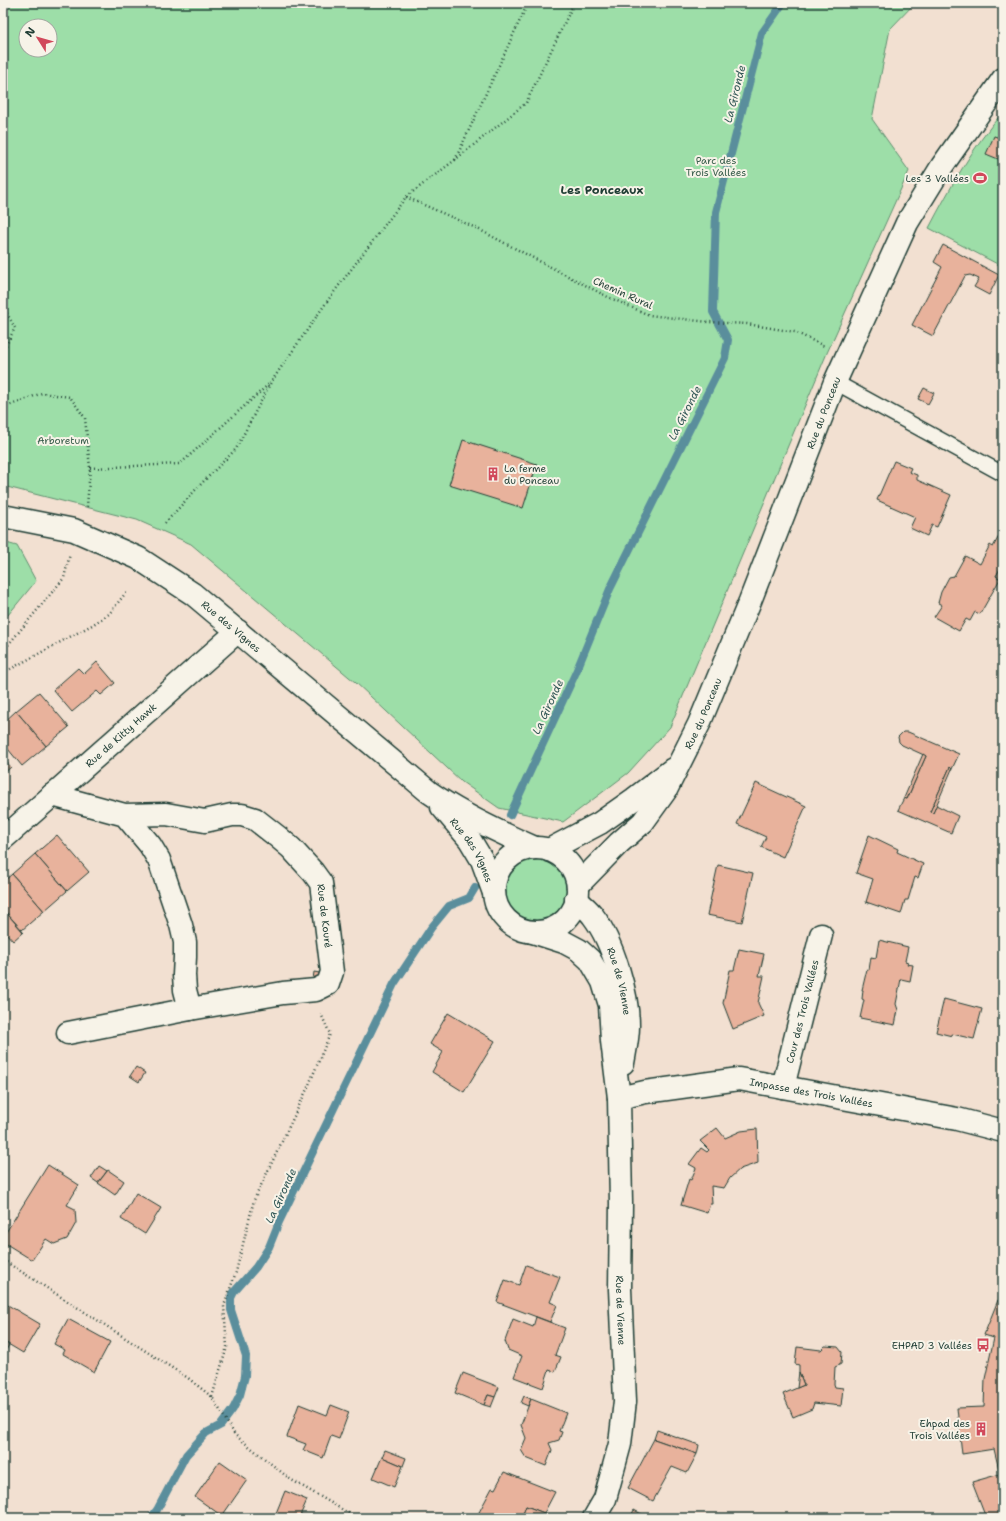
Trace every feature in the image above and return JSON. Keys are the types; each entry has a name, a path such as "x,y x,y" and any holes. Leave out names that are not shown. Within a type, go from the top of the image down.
{"street":[{"name":"Rue du Ponceau","path":"577,892 619,843 643,822 666,790 680,764 727,658 835,382 907,223 942,166 1003,79"},
{"name":"Rue des Vignes","path":"3,516 74,530 138,558 193,594 430,792 465,815 508,836 542,849"},
{"name":"Rue de Kitty Hawk","path":"3,839 238,631"},
{"name":"Rue du Ponceau","path":"542,849 600,823 634,800 680,764"},
{"name":"Rue des Vignes","path":"430,792 470,840 482,860 494,893"},
{"name":"Rue de Kouré","path":"52,795 125,815 166,814 204,821 232,815 255,819 291,848 321,883 332,972 328,984 316,990 283,993 190,1009 68,1033"},
{"path":"125,815 150,845 159,860 179,918 185,942 185,990 190,1009"},
{"path":"542,849 565,860 571,867 577,892 571,913 561,923 548,930 533,932 518,928 506,920 497,907 494,893 495,879 500,867 509,857 521,850 542,849"},
{"name":"Rue de Vienne","path":"577,892 610,946 626,1002 628,1027 619,1098"},
{"name":"Rue de Vienne","path":"533,932 564,942 579,950 590,960 603,982 610,1005 612,1041 619,1098 622,1203 620,1289 625,1401 620,1444 605,1499 594,1518"},
{"name":"Cour des Trois Vallées","path":"783,1087 821,935"},
{"name":"Impasse des Trois Vallées","path":"619,1098 644,1092 739,1079 957,1119 1003,1130"}],"lane":[{"path":"835,382 1003,474"}],"path":[{"path":"455,160 528,3"},
{"path":"165,523 236,449 270,382 328,300 406,197 526,103 574,3"},
{"name":"Chemin Rural","path":"406,197 476,228 608,297 649,315 708,322 747,324 795,332 846,356"},
{"path":"3,306 15,328 3,350"},
{"path":"90,468 180,464 270,382"},
{"path":"3,408 42,393 70,397 85,418 90,468 87,506 74,530 70,557 64,578 3,651"},
{"path":"3,673 92,625 109,614 128,590"},
{"path":"212,1397 227,1347 224,1306 236,1272 254,1200 308,1087 330,1034"},
{"path":"3,1260 188,1378 212,1397 235,1435 290,1479 357,1518"}],"green space":[{"path":"3,3 915,3 890,29 872,119 909,171 827,353 670,727 628,773 563,822 499,808 462,782 355,682 191,544 137,520 3,486"},
{"name":"Les 3 Vallées","path":"1003,112 1003,267 929,228 972,153"},
{"path":"3,542 17,546 36,581 3,621"},
{"path":"536,857 549,859 564,872 567,877 569,890 567,903 554,918 549,921 536,923 523,921 508,908 505,903 503,890 505,877 518,862 523,859"}],"building":[{"path":"994,136 1003,139 1003,161 986,154"},
{"path":"943,245 999,275 989,295 974,287 979,279 970,275 965,276 933,336 912,325 942,267 934,262"},
{"path":"924,388 934,393 928,404 918,399"},
{"name":"La ferme du Ponceau","path":"463,440 537,464 523,508 449,485"},
{"path":"894,461 911,468 909,472 917,475 917,480 951,495 937,527 932,525 927,536 910,528 915,517 877,500"},
{"path":"1003,529 1003,564 996,576 1000,579 980,614 975,612 970,621 966,619 959,631 934,617 942,605 938,603 941,592 949,577 954,576 965,556 980,564 990,545 993,547"},
{"path":"1003,564 1003,580 996,576"},
{"path":"97,662 115,683 101,695 97,691 72,712 53,690 78,668 84,674"},
{"path":"39,692 69,727 46,746 16,711"},
{"path":"16,711 46,746 22,766 3,743 3,723"},
{"path":"903,732 908,732 959,754 952,769 950,767 930,812 933,813 936,805 958,816 951,833 898,810 904,798 907,799 926,756 902,745 899,742 898,737"},
{"path":"923,754 926,756 907,799 904,798"},
{"path":"3,758 11,767 3,774"},
{"path":"950,767 952,769 933,813 930,812"},
{"path":"756,783 806,806 783,857 761,847 766,837 737,824"},
{"path":"57,835 89,872 67,891 35,854"},
{"path":"869,835 898,849 897,852 923,864 918,878 915,877 908,900 905,900 901,914 866,902 873,879 856,873"},
{"path":"35,854 67,891 44,911 12,874"},
{"path":"718,865 753,873 742,922 707,915"},
{"path":"12,874 44,911 22,930 3,909 3,882"},
{"path":"3,909 23,932 13,941 6,933 3,936"},
{"path":"879,940 908,947 905,961 908,962 907,964 913,965 910,981 901,979 896,1004 898,1010 895,1025 860,1018 864,1000 862,999 862,990 867,969 869,970 871,957 876,958"},
{"path":"739,949 764,954 759,976 764,976 758,1003 764,1016 733,1029 723,1003 730,970 734,970"},
{"path":"314,972 325,974 324,982 313,979"},
{"path":"944,999 982,1009 974,1039 936,1032"},
{"path":"448,1013 495,1041 464,1092 432,1072 443,1052 430,1044"},
{"path":"136,1067 145,1073 139,1082 130,1076"},
{"path":"717,1128 725,1138 741,1131 757,1129 758,1163 740,1169 730,1178 724,1188 711,1186 712,1204 710,1204 707,1213 681,1205 689,1179 691,1180 696,1168 689,1164 701,1148 707,1152 709,1150 700,1141"},
{"path":"48,1165 79,1185 67,1205 75,1209 76,1223 67,1239 54,1244 46,1239 32,1260 3,1242 3,1237"},
{"path":"99,1166 107,1171 98,1183 91,1178"},
{"path":"108,1170 124,1181 115,1195 98,1183"},
{"path":"136,1193 161,1208 145,1234 121,1219"},
{"path":"526,1265 560,1277 550,1302 557,1305 550,1322 497,1302 505,1280 519,1285"},
{"name":"Ehpad des Trois Vallées","path":"998,1300 1003,1302 1003,1518 986,1518 972,1482 1000,1474 994,1449 962,1454 957,1408 984,1407 985,1379 994,1338 984,1335"},
{"path":"6,1304 40,1324 23,1353 3,1341 3,1310"},
{"path":"536,1317 565,1328 555,1355 561,1357 555,1372 549,1370 543,1388 514,1377 522,1356 508,1350 505,1341 513,1319 533,1327"},
{"path":"68,1319 110,1342 94,1372 63,1354 65,1350 54,1344"},
{"path":"3,1341 9,1345 5,1352 3,1350"},
{"path":"825,1346 838,1347 842,1352 841,1364 835,1367 834,1384 835,1387 843,1388 841,1406 814,1403 812,1409 793,1417 783,1394 804,1385 799,1372 799,1365 795,1364 797,1347 821,1350"},
{"path":"799,1372 804,1385 797,1388"},
{"path":"463,1373 499,1387 495,1397 488,1395 484,1405 455,1393"},
{"path":"488,1395 495,1397 491,1407 484,1405"},
{"path":"524,1396 531,1399 528,1406 521,1403"},
{"path":"531,1399 566,1413 559,1431 562,1432 559,1440 549,1443 552,1450 546,1466 526,1458 521,1450 526,1438 521,1425"},
{"path":"299,1404 327,1415 331,1405 349,1412 339,1439 331,1436 323,1458 303,1450 306,1444 287,1437"},
{"path":"657,1430 699,1445 697,1454 654,1439"},
{"path":"654,1439 697,1454 687,1473 672,1467 653,1501 628,1488"},
{"path":"385,1450 406,1458 403,1466 382,1457"},
{"path":"382,1457 403,1466 394,1487 373,1478"},
{"path":"220,1461 247,1480 222,1516 195,1497"},
{"path":"504,1472 555,1492 544,1513 526,1506 522,1518 481,1518 477,1516 492,1488 495,1489"},
{"path":"285,1491 307,1500 299,1518 274,1518"},
{"path":"526,1506 544,1513 542,1518 533,1518 523,1514"},
{"path":"634,1510 649,1518 630,1518"}],"waterway":[{"name":"La Gironde","path":"510,815 576,672 610,589 725,358 728,340 713,312 716,212 762,33 783,3"},
{"name":"La Gironde","path":"151,1518 157,1510 186,1455 206,1433 221,1425 233,1409 240,1395 245,1376 246,1356 231,1310 231,1298 234,1292 256,1267 269,1247 279,1222 394,984 431,928 449,906 469,898 475,888"}],"place":[{"name":"Les 3 Vallées","path":"980,178"},
{"name":"La ferme du Ponceau","path":"493,474"},
{"name":"EHPAD 3 Vallées","path":"983,1345"},
{"name":"Ehpad des Trois Vallées","path":"981,1429"}],"district":[{"name":"Les Ponceaux","path":"602,190"}],"park label":[{"name":"Parc des Trois Vallées","path":"716,166"},
{"name":"Arboretum","path":"63,440"}]}
